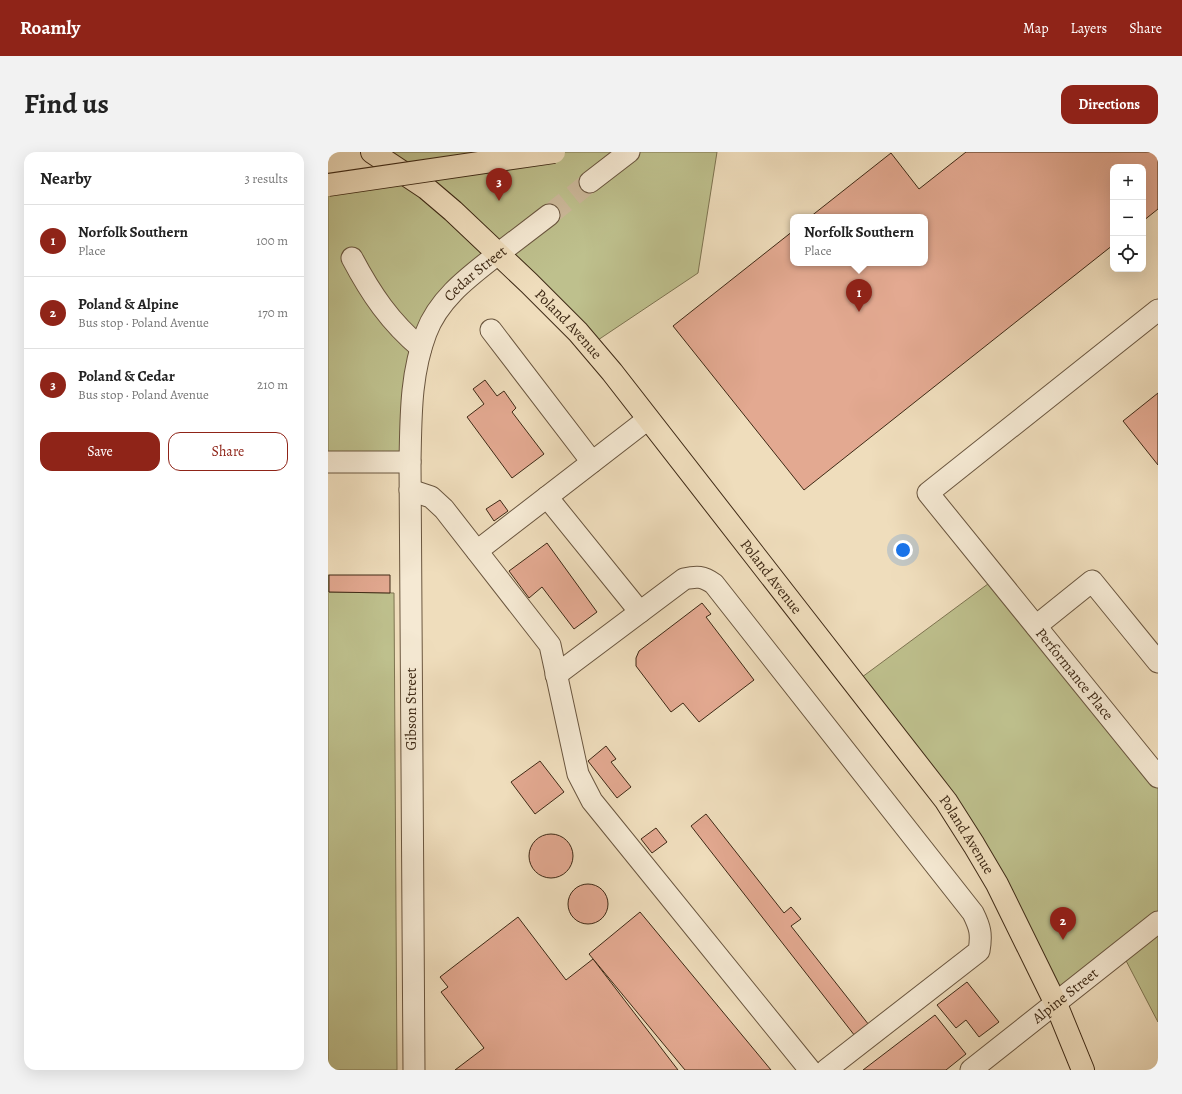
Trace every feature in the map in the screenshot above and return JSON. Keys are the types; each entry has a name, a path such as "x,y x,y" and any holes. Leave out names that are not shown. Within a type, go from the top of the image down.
{"main road":[{"name":"Poland Avenue","path":"372,152 426,188 453,211 529,282 578,332 612,372 946,801 997,884 1056,1004 1082,1070"},
{"path":"328,184 554,152"}],"street":[{"path":"590,182 629,152"},
{"name":"Cedar Street","path":"421,348 426,332 434,317 446,300 464,281 548,215"},
{"path":"352,258 366,283 387,314 404,334 421,348"},
{"name":"Performance Place","path":"1158,310 928,493 1158,777"},
{"path":"491,330 592,462"},
{"name":"Gibson Street","path":"414,1070 410,462 411,411 414,379 421,348"},
{"path":"477,551 648,419"},
{"path":"328,462 410,462"},
{"path":"410,490 431,497 440,505 550,645 578,774 592,801 810,1070"},
{"path":"547,497 640,612"},
{"path":"556,675 684,579 696,576 706,578 714,584 973,912 980,926 981,940 979,951 826,1070"},
{"path":"1036,626 1092,581 1155,652"},
{"name":"Alpine Street","path":"971,1070 1158,922"}],"green space":[{"path":"372,152 717,152 698,273 589,346 499,254 434,317 410,462 328,462 328,185 407,176"},
{"path":"328,575 329,592 394,593 397,1070 328,1070"},
{"path":"996,578 1158,777 1158,1022 1121,951 1056,1004 997,884 854,683"}],"building":[{"path":"966,152 1158,152 1158,209 1146,219 1146,164 1110,164 1110,247 804,490 673,326 790,233 790,266 928,266 928,214 814,214 891,153 919,189"},
{"path":"485,380 497,396 504,391 516,408 512,412 544,454 512,478 467,417 484,404 473,389"},
{"path":"1158,393 1158,465 1123,421"},
{"path":"500,500 508,511 494,521 486,509"},
{"path":"547,543 597,612 574,629 542,587 529,598 509,571"},
{"path":"329,575 390,575 390,593 329,592"},
{"path":"702,603 711,614 706,617 754,680 699,722 683,703 671,712 636,666 636,658 639,651"},
{"path":"606,746 616,759 611,762 631,787 617,798 588,761"},
{"path":"540,761 564,792 535,814 511,782"},
{"path":"706,814 784,913 791,907 801,919 791,926 869,1025 855,1036 691,826"},
{"path":"656,828 667,842 652,853 641,839"},
{"path":"551,834 563,838 569,844 573,856 569,868 563,874 551,878 539,874 533,868 529,856 533,844 539,838"},
{"path":"592,884 599,887 605,893 608,904 607,912 599,921 592,924 584,924 577,921 569,912 568,900 571,893 580,885"},
{"path":"640,912 771,1070 685,1070 589,954"},
{"path":"518,917 566,980 593,959 678,1070 455,1070 484,1048 441,992 448,987 440,977"},
{"path":"967,982 999,1022 979,1037 966,1020 956,1028 937,1005"},
{"path":"935,1015 966,1054 946,1070 863,1070"}],"tunnel":[{"path":"549,215 590,182"}],"place":[{"name":"Poland & Cedar","path":"499,201"},
{"name":"Norfolk Southern","path":"859,312"},
{"name":"Poland & Alpine","path":"1063,940"}]}
